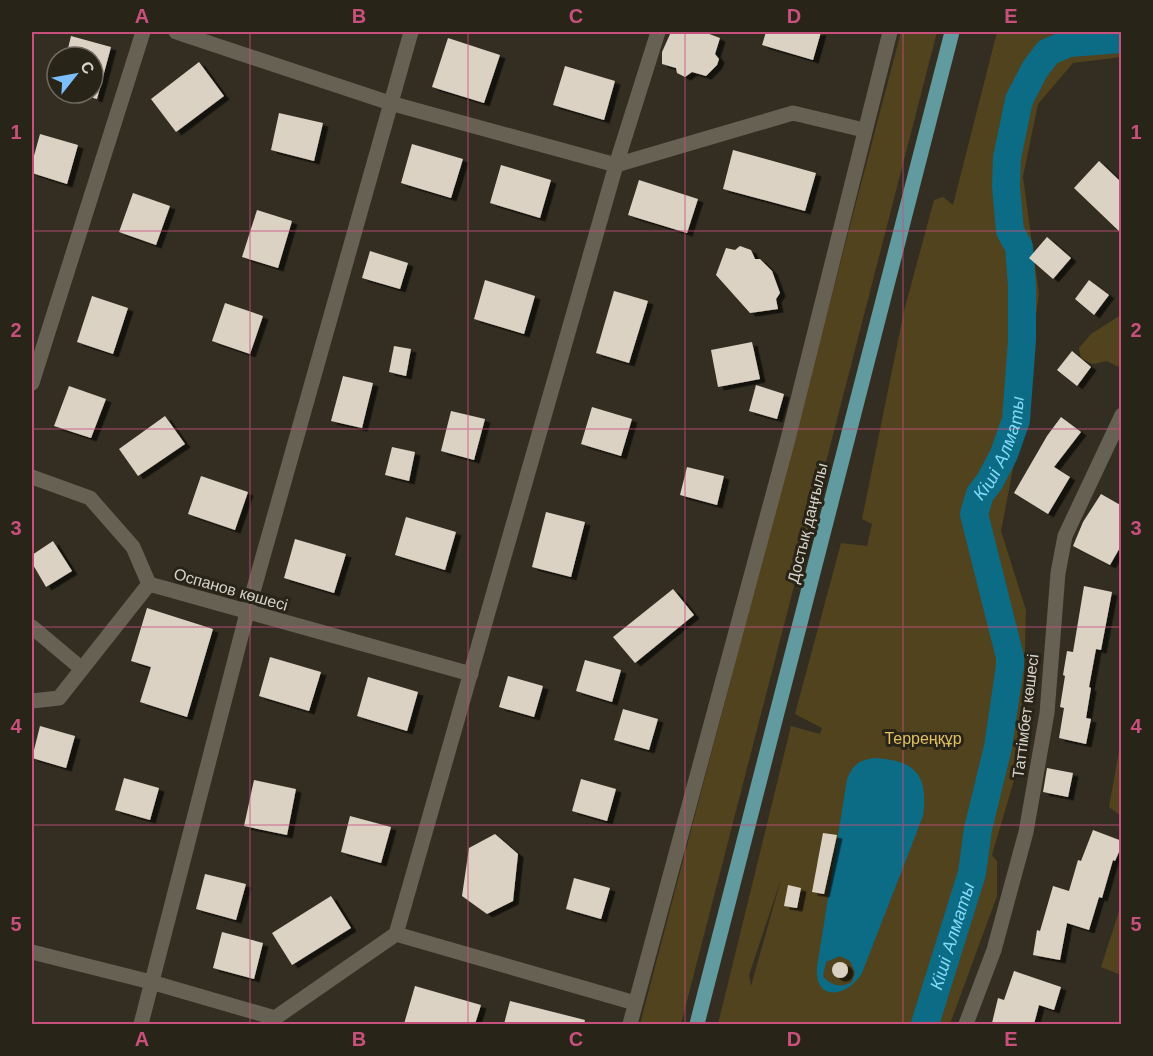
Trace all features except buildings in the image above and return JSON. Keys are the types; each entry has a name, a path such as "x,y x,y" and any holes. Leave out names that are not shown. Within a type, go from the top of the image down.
{"main road":[{"name":"Достық даңғылы","path":"697,1024 952,32"}],"street":[{"path":"32,383 143,32"},
{"path":"176,32 390,103 616,165 793,112 864,130"},
{"path":"141,1024 247,613 411,32"},
{"path":"32,952 151,982 275,1018 396,934 616,165 658,32"},
{"path":"630,1024 788,439 890,32"},
{"name":"Таттімбет көшесі","path":"966,1024 994,950 1026,832 1047,713 1058,573 1065,536 1122,415"},
{"path":"32,477 90,498 133,547 149,584"},
{"name":"Оспанов көшесі","path":"32,701 59,698 149,584 471,674"},
{"path":"32,627 82,669"},
{"path":"396,934 635,1003"}],"green space":[{"path":"901,32 937,32 681,1024 640,1024"},
{"name":"Терреңқұр","path":"997,32 1121,32 1121,57 1073,63 1038,104 1023,177 1039,294 1017,448 1001,531 1026,610 1022,753 992,855 997,861 997,896 950,1024 718,1024 791,726 820,734 822,728 795,714 841,543 867,546 872,524 862,519 904,311 934,200 943,197 953,205","holes":["780,882 751,986 749,975"]},
{"path":"1121,315 1121,368 1107,361 1093,364 1081,359 1079,348 1091,334"},
{"path":"1121,740 1121,816 1109,807"},
{"path":"1121,905 1121,975 1101,967"}],"water":[{"path":"869,759 888,759 900,762 916,772 924,790 923,816 862,973 849,987 841,991 826,991 817,979 817,967 847,779 857,764","holes":["840,956 850,961 855,972 852,982 836,985 823,976 826,962"]}],"waterway":[{"name":"Кіші Алматы","path":"925,1024 972,873 978,829 998,747 1010,666 1010,657 974,514 980,494 990,481 1004,454 1016,420 1022,340 1022,286 1019,247 1010,231 1006,186 1007,158 1019,100 1035,69 1048,52 1069,43 1122,39"}]}
